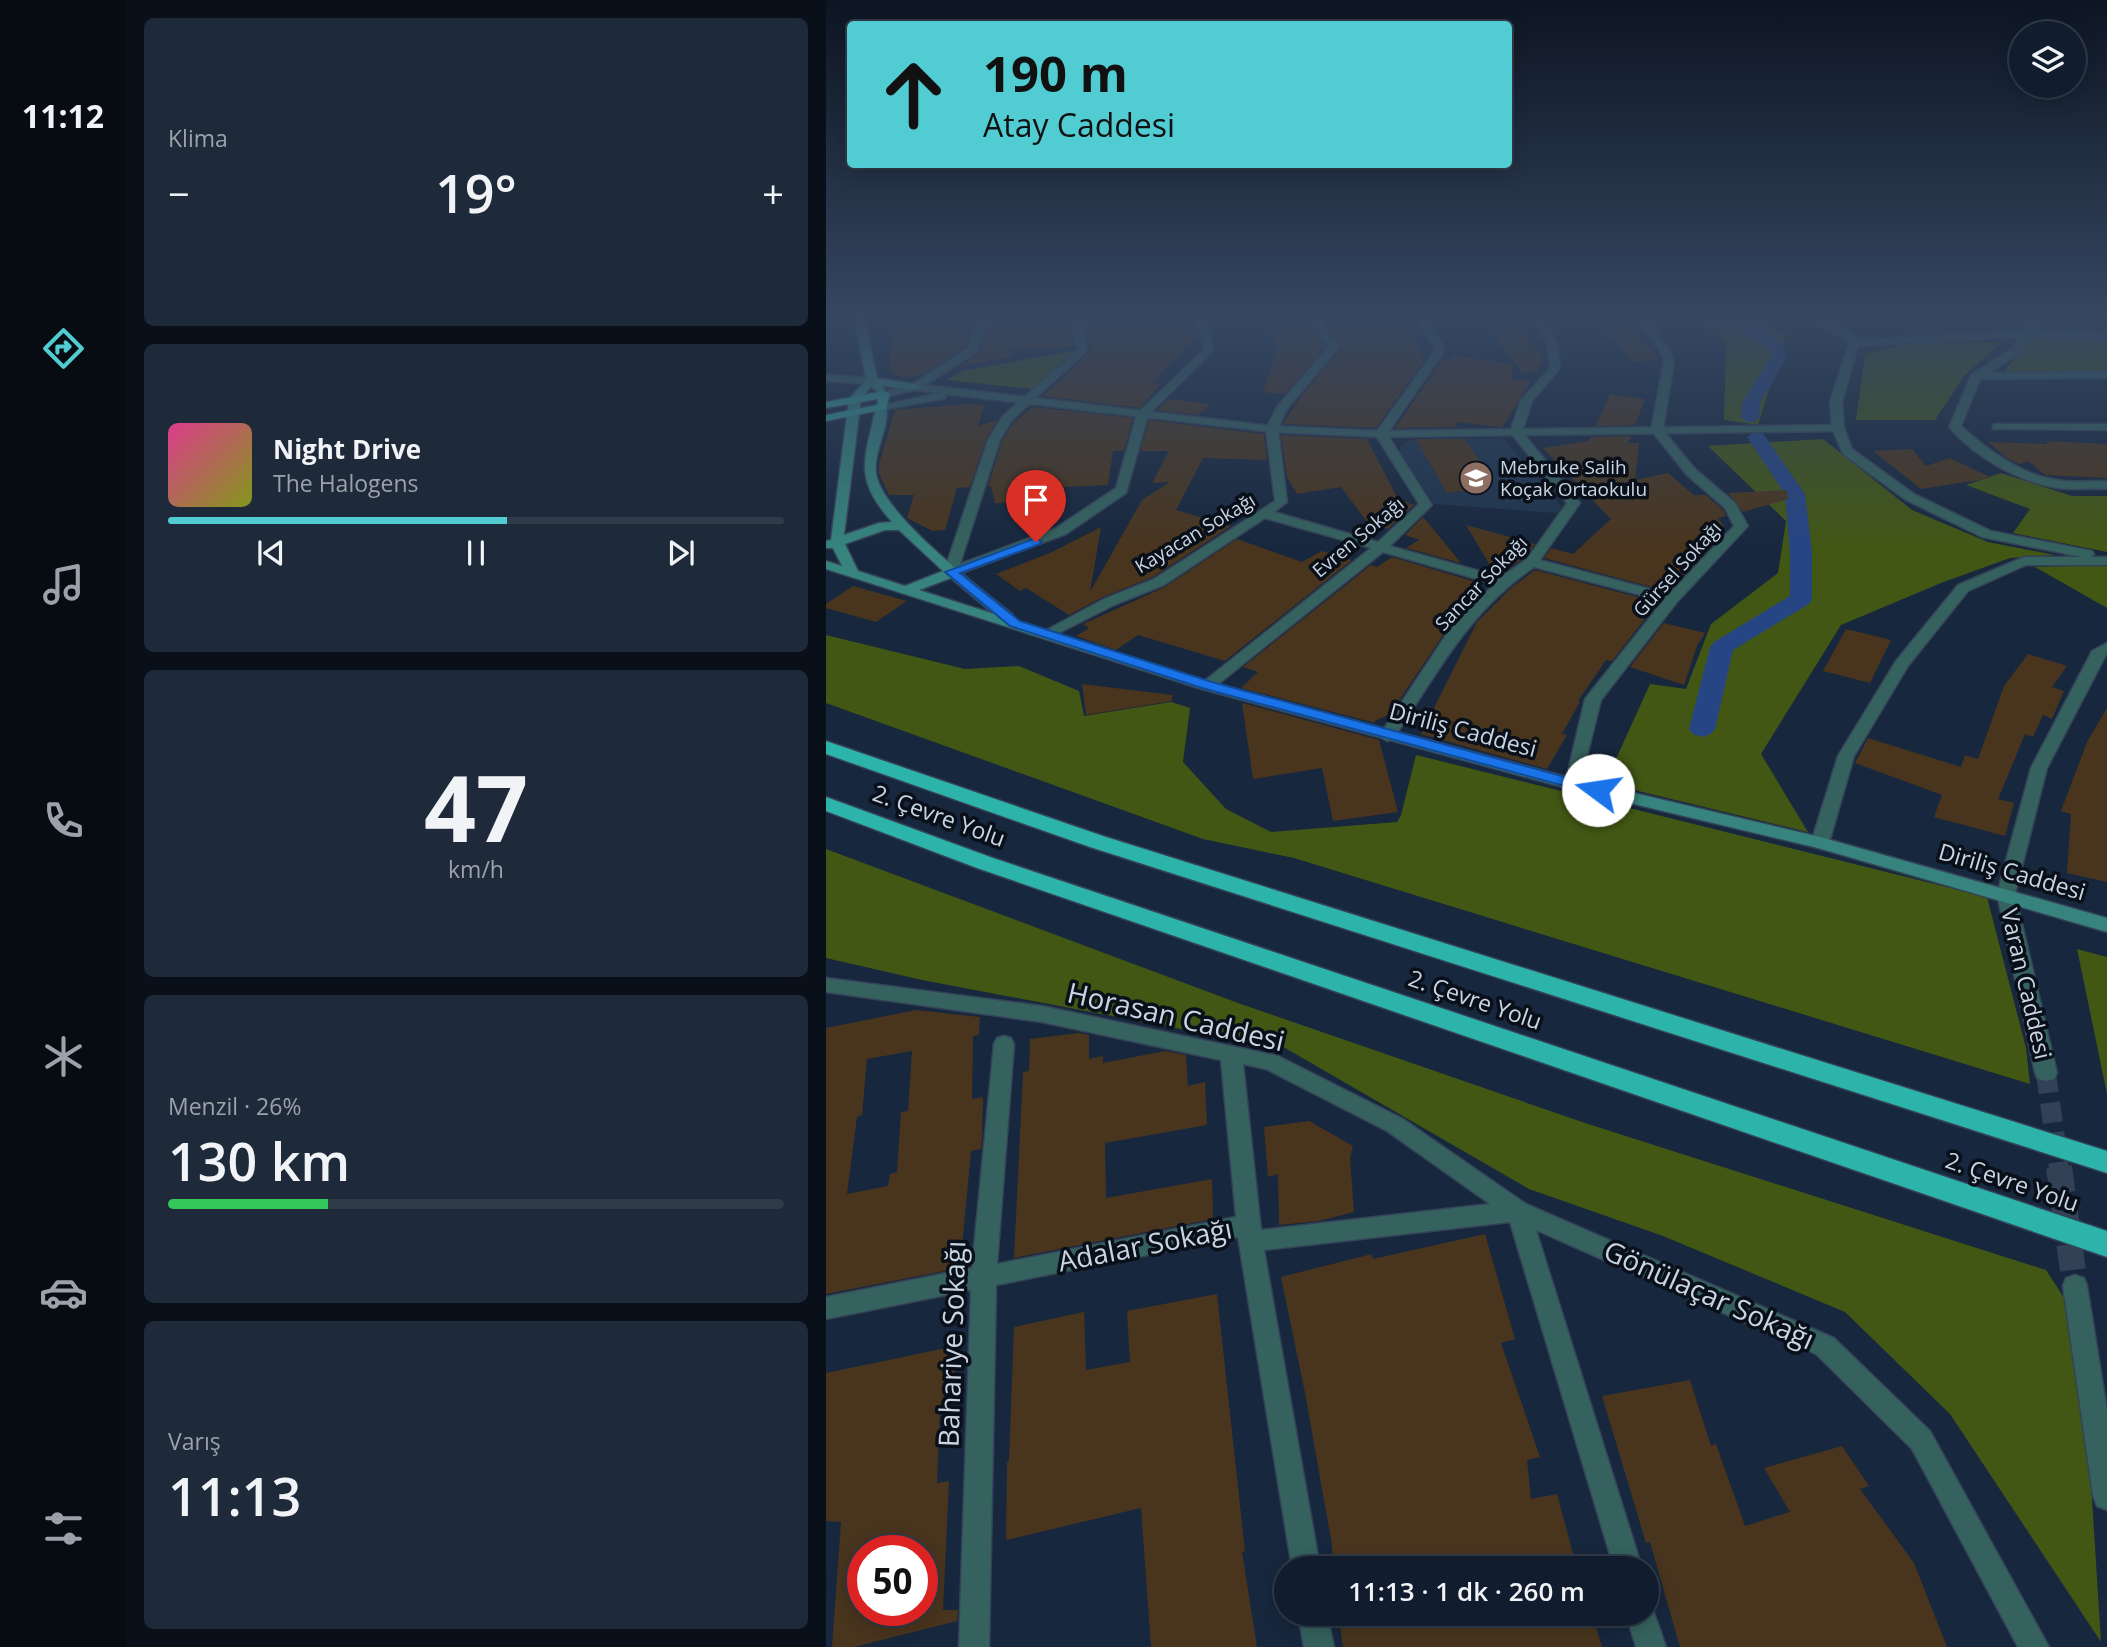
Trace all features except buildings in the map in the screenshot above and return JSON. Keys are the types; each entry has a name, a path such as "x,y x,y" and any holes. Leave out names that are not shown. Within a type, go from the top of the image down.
{"highway":[{"name":"2. Çevre Yolu","path":"826,747 1098,842 2107,1162"},
{"name":"2. Çevre Yolu","path":"826,804 985,863 2107,1244"}],"main road":[{"path":"852,573 832,544 854,406 858,395"},
{"path":"880,395 883,400 870,476 877,496 951,572 1015,624"},
{"path":"826,418 854,406 883,400"},
{"path":"826,405 854,406"},
{"path":"832,544 884,526 906,526"},
{"name":"Diriliş Caddesi","path":"826,565 1207,685 1387,736 1820,843 2107,925"},
{"path":"905,590 932,582 951,572"}],"street":[{"path":"883,400 896,395"},
{"path":"883,400 938,395"},
{"path":"972,395 1272,429 1381,435 1838,428"},
{"path":"951,572 994,440 1007,418 1035,395"},
{"path":"951,572 1061,531 1122,490 1143,414 1163,395"},
{"path":"1272,429 1281,409 1293,395"},
{"path":"1381,435 1410,395"},
{"path":"1516,432 1527,400 1531,395"},
{"path":"1657,430 1663,395"},
{"path":"1838,395 1836,402 1838,428 1847,451 1910,497 1987,534 2107,559"},
{"path":"1968,395 1955,427 1971,442 2009,467 2049,482 2107,485"},
{"path":"1997,427 2107,427"},
{"name":"Kayacan Sokağı","path":"1048,633 1109,602 1159,582 1281,502 1272,429"},
{"name":"Gürsel Sokağı","path":"1573,784 1593,699 1672,599 1741,526 1731,506 1691,472 1657,430"},
{"name":"Sancar Sokağı","path":"1387,736 1455,632 1503,582 1531,562 1574,503 1516,432"},
{"name":"Evren Sokağı","path":"1207,685 1382,546 1426,505 1381,435"},
{"path":"1265,514 1503,582"},
{"path":"1820,843 1846,756 1900,664 1964,588 2024,561 2107,559"},
{"path":"1531,562 1672,599"},
{"path":"2006,894 2039,768 2099,651 2107,647"},
{"name":"Varan Caddesi","path":"2006,894 2046,1073"},
{"name":"Horasan Caddesi","path":"826,985 1042,1014 1271,1062 1395,1125 1518,1211"},
{"name":"Bahariye Sokağı","path":"974,1647 984,1275 1004,1044"},
{"path":"1231,1054 1249,1233 1518,1211 1624,1556"},
{"name":"Gönülaçar Sokağı","path":"1518,1211 1825,1346 1921,1440 2034,1647"},
{"name":"Adalar Sokağı","path":"826,1308 984,1275 1249,1233 1304,1556"},
{"path":"2075,1286 2107,1496"},
{"path":"1315,1626 1319,1647"},
{"path":"1645,1626 1651,1647"}],"shaded area":[{"name":"Mebruke Salih Koçak Ortaokulu","path":"1503,438 1562,507 1556,513 1434,504 1399,451 1402,445 1411,440"}],"green space":[{"path":"1725,395 1767,395 1758,425 1724,420"},
{"path":"1859,395 1952,395 1935,420 1856,420"},
{"path":"1823,439 1912,510 1988,542 2055,555 2010,558 1941,583 1841,625 1761,754 1808,832 1605,783 1650,684 1686,689 1711,624 1778,573 1786,521 1708,446"},
{"path":"2001,473 2072,496 2107,496 2107,552 2013,533 2030,509 1966,485"},
{"path":"2107,565 2107,608 2035,567"},
{"path":"826,635 965,669 1019,666 1079,691 1084,716 1171,702 1190,708 1183,762 1226,809 1271,832 1397,822 1416,755 1987,897 2026,1048 2030,1084 1294,858 1203,839 826,703"},
{"path":"826,849 1238,1003 1585,1123 2046,1270 2081,1324 2101,1642 1950,1414 1845,1312 1663,1236 1529,1189 1266,1037 1229,1038 922,980 826,958"},
{"path":"2077,949 2107,957 2107,1094"}],"waterway":[{"path":"1750,418 1751,403 1756,395"},
{"path":"1702,729 1722,647 1801,599 1801,552 1795,494 1756,437"}],"tunnel":[{"path":"2046,1073 2059,1168"},
{"path":"2059,1167 2075,1286"}],"place":[{"name":"Mebruke Salih Koçak Ortaokulu","path":"1476,478"}],"route":[{"path":"1036,542 951,572 1015,624 1207,685 1387,736 1598,790"}]}
